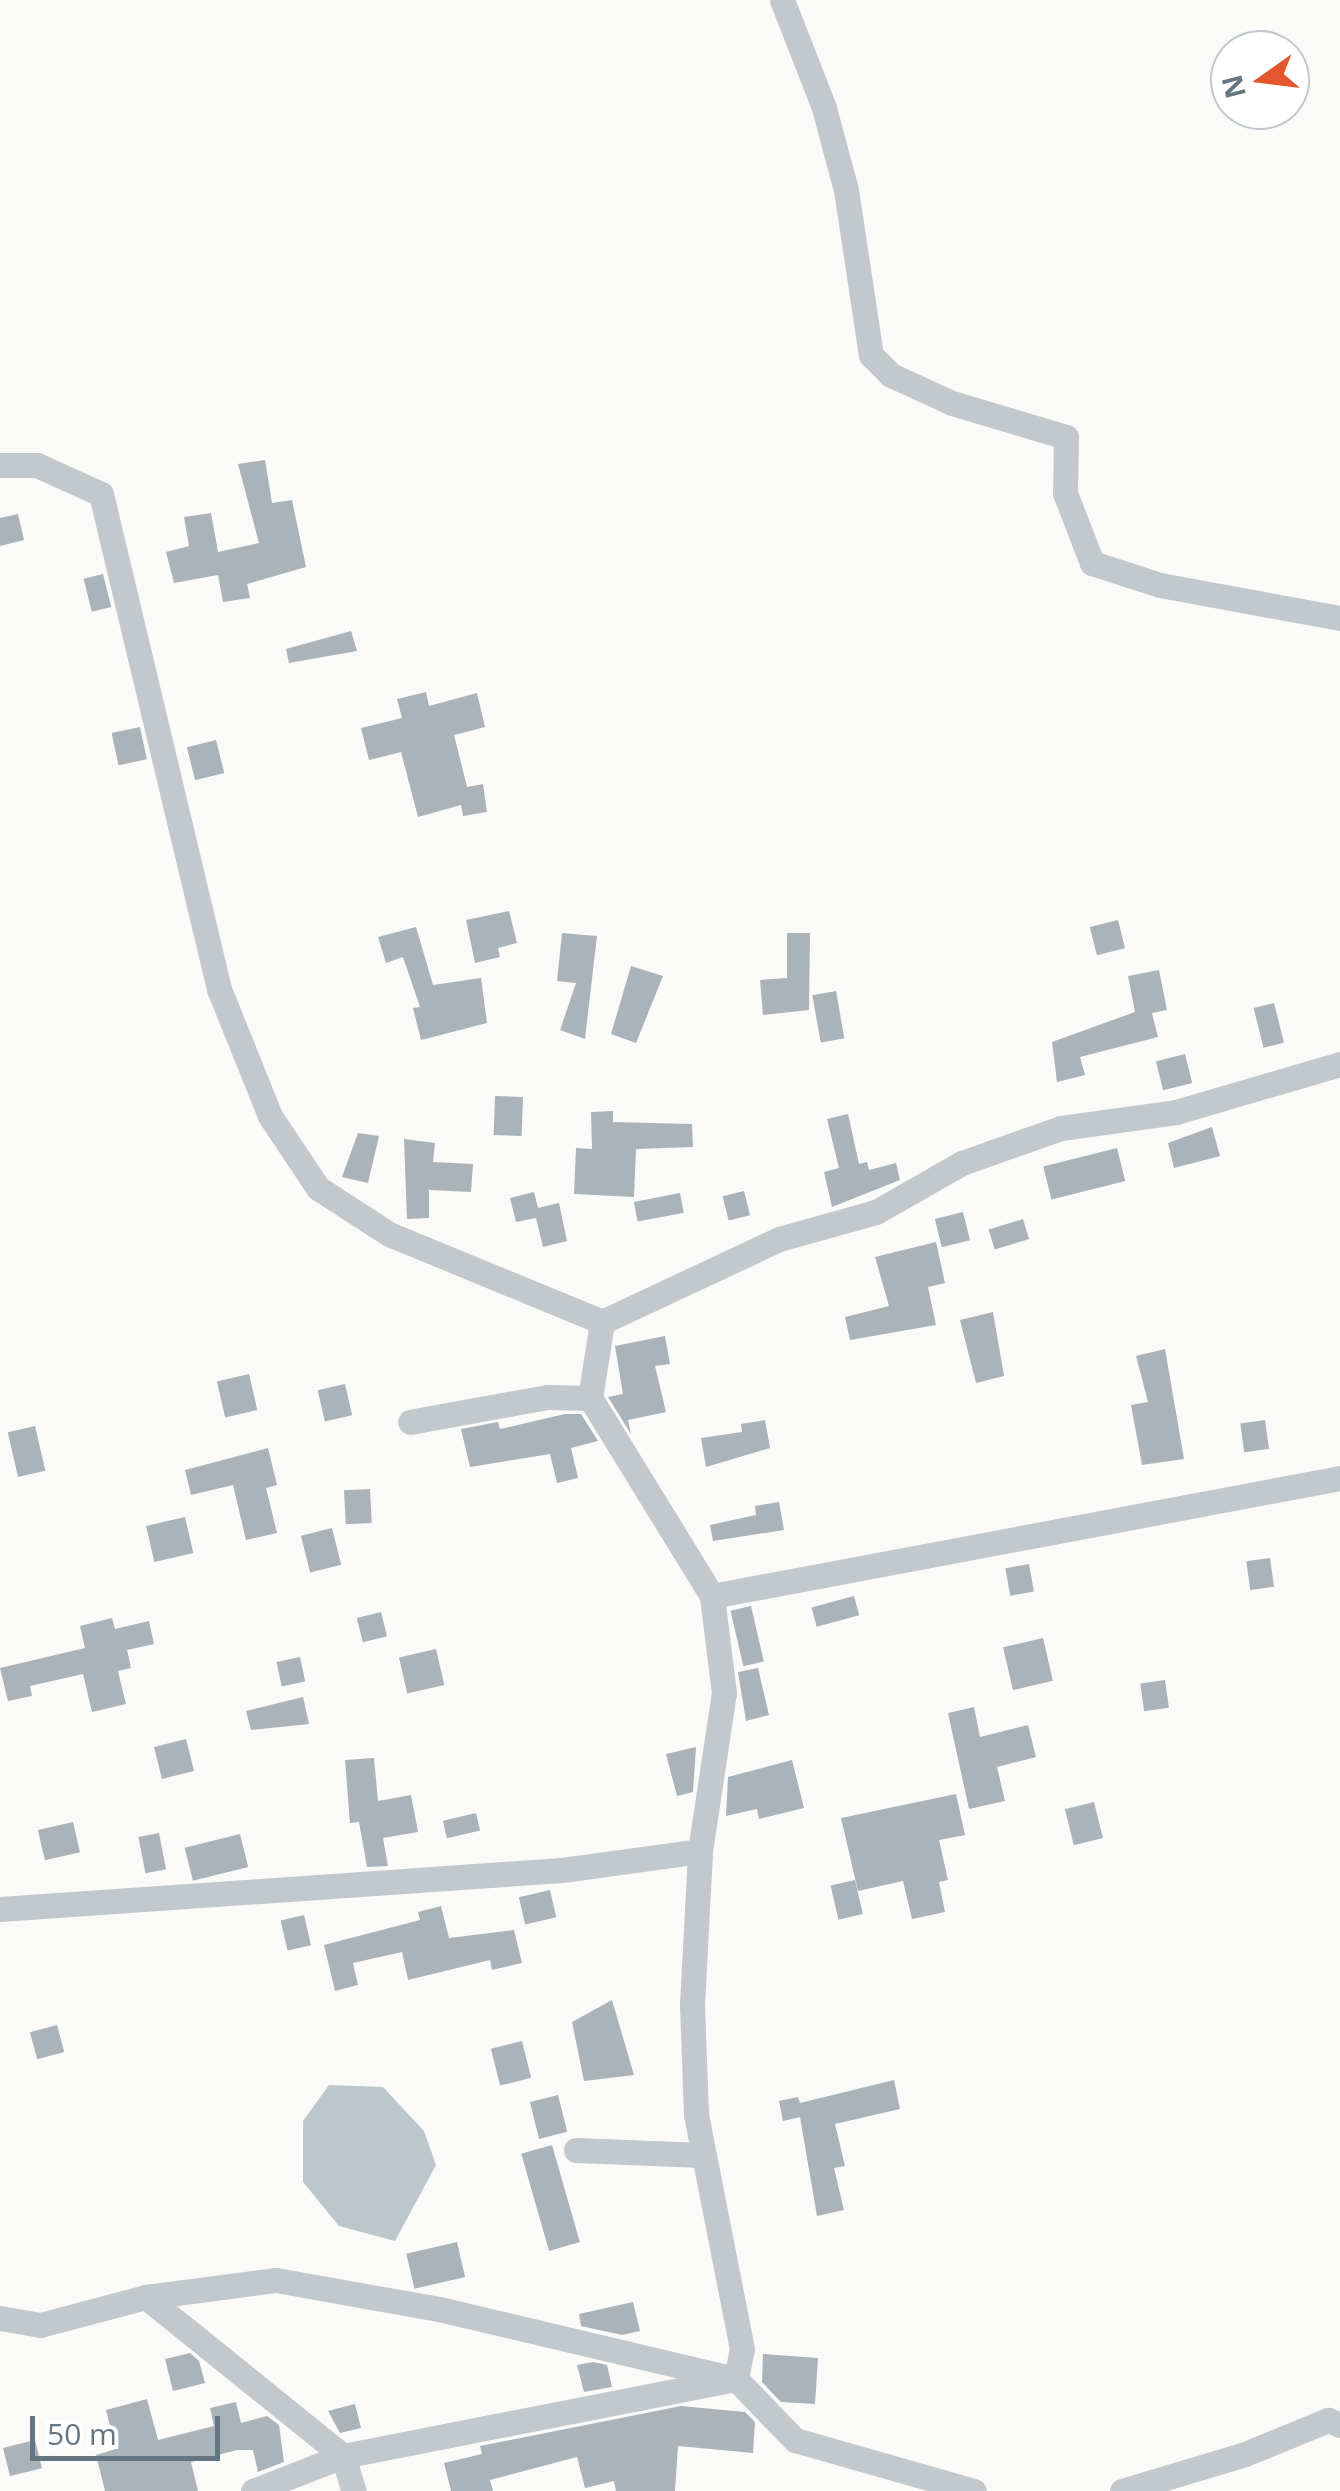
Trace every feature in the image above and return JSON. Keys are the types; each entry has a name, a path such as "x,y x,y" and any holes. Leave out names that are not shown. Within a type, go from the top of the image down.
{"street":[{"path":"782,0 824,108 846,190 871,355 891,374 952,403 1066,437 1065,492 1092,563 1160,584 1340,618"},
{"path":"0,465 38,465 102,494 219,989 270,1116 318,1188 389,1234 602,1322 779,1240 876,1212 962,1164 1061,1128 1176,1112 1340,1064"},
{"path":"602,1322 590,1398 712,1596 724,1693 700,1851 692,2005 703,2154 742,2349 736,2379"},
{"path":"410,1422 547,1398 590,1398"},
{"path":"712,1596 1340,1478"},
{"path":"0,1909 562,1870 700,1851"},
{"path":"576,2150 703,2154"},
{"path":"0,2318 40,2324 146,2297 276,2280 329,2287 736,2379 795,2440 974,2491"},
{"path":"146,2297 343,2456 354,2491"},
{"path":"253,2491 343,2456 736,2379"},
{"path":"1122,2491 1245,2454 1336,2421"}],"shaded area":[{"path":"329,2085 383,2087 424,2131 436,2165 395,2241 339,2226 303,2182 303,2121"}],"building":[{"path":"265,460 272,503 292,500 306,567 247,584 250,598 223,602 218,575 174,583 166,552 189,546 184,517 211,513 218,552 259,543 238,464"},
{"path":"18,514 24,540 0,546 0,518"},
{"path":"103,574 111,607 92,612 84,579"},
{"path":"351,631 357,651 289,663 286,649"},
{"path":"426,692 429,706 477,693 485,727 454,735 467,787 483,784 487,812 463,816 461,805 418,817 401,752 369,760 361,728 402,718 397,699"},
{"path":"140,727 147,759 118,765 112,733"},
{"path":"216,740 224,773 195,780 187,747"},
{"path":"509,911 517,943 498,948 500,957 475,963 466,920"},
{"path":"1118,920 1125,948 1097,955 1090,927"},
{"path":"416,927 433,985 481,978 487,1023 421,1040 413,1008 420,1007 403,957 386,963 378,937"},
{"path":"562,933 597,936 585,1039 560,1030 576,983 557,981"},
{"path":"787,933 810,933 809,1010 763,1015 760,980 787,978"},
{"path":"631,966 663,976 636,1043 611,1034"},
{"path":"1159,970 1167,1010 1152,1013 1158,1037 1080,1057 1085,1075 1057,1082 1052,1042 1135,1012 1128,976"},
{"path":"836,991 844,1038 821,1042 812,995"},
{"path":"1274,1003 1284,1043 1264,1048 1254,1008"},
{"path":"1185,1054 1192,1083 1163,1090 1156,1061"},
{"path":"495,1096 523,1097 522,1136 494,1135"},
{"path":"613,1111 613,1122 692,1124 693,1147 636,1149 634,1197 574,1194 576,1148 592,1149 591,1112"},
{"path":"848,1114 859,1164 867,1162 869,1170 896,1163 900,1180 832,1207 824,1172 839,1168 827,1119"},
{"path":"1212,1127 1220,1156 1174,1168 1168,1143"},
{"path":"358,1133 379,1136 368,1183 342,1177"},
{"path":"404,1139 435,1143 433,1162 473,1164 471,1192 429,1190 429,1218 407,1219"},
{"path":"1117,1148 1125,1181 1051,1199 1043,1166"},
{"path":"744,1191 750,1215 729,1221 723,1196"},
{"path":"534,1192 538,1208 559,1203 567,1241 543,1247 536,1218 516,1222 510,1198"},
{"path":"680,1193 684,1213 638,1222 634,1202"},
{"path":"963,1212 970,1240 942,1247 935,1219"},
{"path":"1023,1219 1029,1239 995,1250 989,1230"},
{"path":"936,1242 945,1283 928,1287 936,1325 850,1340 845,1317 889,1306 875,1257"},
{"path":"993,1312 1004,1376 976,1383 960,1320"},
{"path":"665,1336 670,1364 655,1366 666,1412 628,1420 631,1434 608,1397 623,1394 615,1346"},
{"path":"1165,1349 1184,1459 1142,1465 1131,1405 1148,1402 1136,1356"},
{"path":"249,1374 257,1410 225,1417 217,1381"},
{"path":"345,1384 352,1415 325,1421 318,1390"},
{"path":"581,1414 598,1441 571,1448 578,1478 557,1483 550,1454 470,1467 461,1429 498,1422 500,1429"},
{"path":"765,1420 770,1448 706,1467 701,1438 742,1432 741,1424"},
{"path":"1265,1420 1269,1449 1244,1452 1240,1423"},
{"path":"35,1426 45,1471 18,1477 8,1432"},
{"path":"268,1448 277,1485 266,1488 277,1533 246,1540 233,1485 191,1495 185,1470"},
{"path":"370,1489 372,1523 346,1524 344,1490"},
{"path":"779,1502 784,1530 713,1541 710,1525 756,1515 755,1506"},
{"path":"185,1517 193,1553 154,1562 146,1526"},
{"path":"332,1528 341,1565 310,1573 301,1536"},
{"path":"1270,1558 1274,1587 1250,1590 1246,1561"},
{"path":"1029,1564 1034,1592 1010,1596 1005,1568"},
{"path":"854,1596 859,1615 817,1627 811,1607"},
{"path":"751,1606 764,1662 743,1666 731,1611"},
{"path":"381,1612 387,1636 363,1642 357,1618"},
{"path":"112,1618 115,1629 149,1621 154,1644 127,1650 131,1668 118,1671 126,1704 92,1712 83,1674 30,1686 32,1696 8,1701 0,1668 85,1648 80,1626"},
{"path":"1043,1638 1053,1681 1013,1690 1003,1647"},
{"path":"436,1649 444,1685 407,1694 399,1658"},
{"path":"300,1657 305,1681 282,1686 277,1662"},
{"path":"758,1668 769,1715 746,1721 738,1672"},
{"path":"1165,1680 1169,1708 1144,1711 1140,1683"},
{"path":"303,1697 309,1724 251,1730 246,1711"},
{"path":"974,1707 980,1737 1028,1725 1036,1757 997,1767 1005,1801 969,1809 948,1713"},
{"path":"186,1739 194,1771 162,1779 154,1747"},
{"path":"696,1747 693,1792 677,1796 666,1754"},
{"path":"374,1758 378,1801 411,1795 418,1832 383,1838 388,1866 367,1867 359,1822 350,1823 345,1760"},
{"path":"792,1760 804,1808 759,1819 757,1809 726,1816 728,1777"},
{"path":"956,1794 965,1835 939,1840 948,1880 939,1882 945,1912 912,1919 903,1881 858,1891 841,1818"},
{"path":"1094,1802 1103,1838 1074,1845 1065,1809"},
{"path":"476,1813 480,1831 447,1838 443,1821"},
{"path":"73,1822 80,1852 45,1860 38,1830"},
{"path":"159,1833 166,1869 145,1873 138,1837"},
{"path":"240,1834 248,1867 193,1881 185,1848"},
{"path":"855,1880 863,1914 839,1920 831,1886"},
{"path":"550,1890 556,1917 525,1924 519,1897"},
{"path":"441,1906 449,1938 514,1930 522,1963 492,1970 490,1960 408,1980 402,1952 353,1963 358,1985 335,1991 324,1945 420,1920 418,1912"},
{"path":"304,1915 311,1945 288,1951 281,1920"},
{"path":"612,2000 634,2075 584,2081 572,2022"},
{"path":"57,2025 64,2052 37,2059 30,2032"},
{"path":"522,2041 531,2078 500,2086 491,2049"},
{"path":"894,2080 900,2109 835,2124 845,2166 834,2168 844,2210 817,2216 800,2117 783,2121 779,2101 798,2097 800,2103"},
{"path":"558,2095 567,2132 539,2139 530,2102"},
{"path":"552,2145 580,2242 549,2251 521,2154"},
{"path":"457,2242 465,2277 414,2289 406,2254"},
{"path":"633,2302 640,2331 622,2335 581,2326 579,2314"},
{"path":"190,2353 199,2361 205,2383 173,2391 165,2359"},
{"path":"763,2354 818,2358 815,2404 781,2402 762,2382"},
{"path":"577,2365 607,2365 612,2387 584,2392"},
{"path":"147,2399 158,2440 214,2426 210,2408 236,2402 241,2423 267,2416 279,2425 284,2462 258,2472 253,2450 237,2450 191,2462 198,2491 105,2491 96,2455 116,2449 106,2410"},
{"path":"355,2404 361,2428 340,2433 328,2411"},
{"path":"681,2406 745,2412 755,2422 753,2453 678,2446 675,2491 616,2491 614,2481 585,2488 577,2457 490,2480 493,2491 451,2491 444,2463 482,2454 480,2446"},
{"path":"35,2440 42,2468 10,2476 3,2448"}]}
